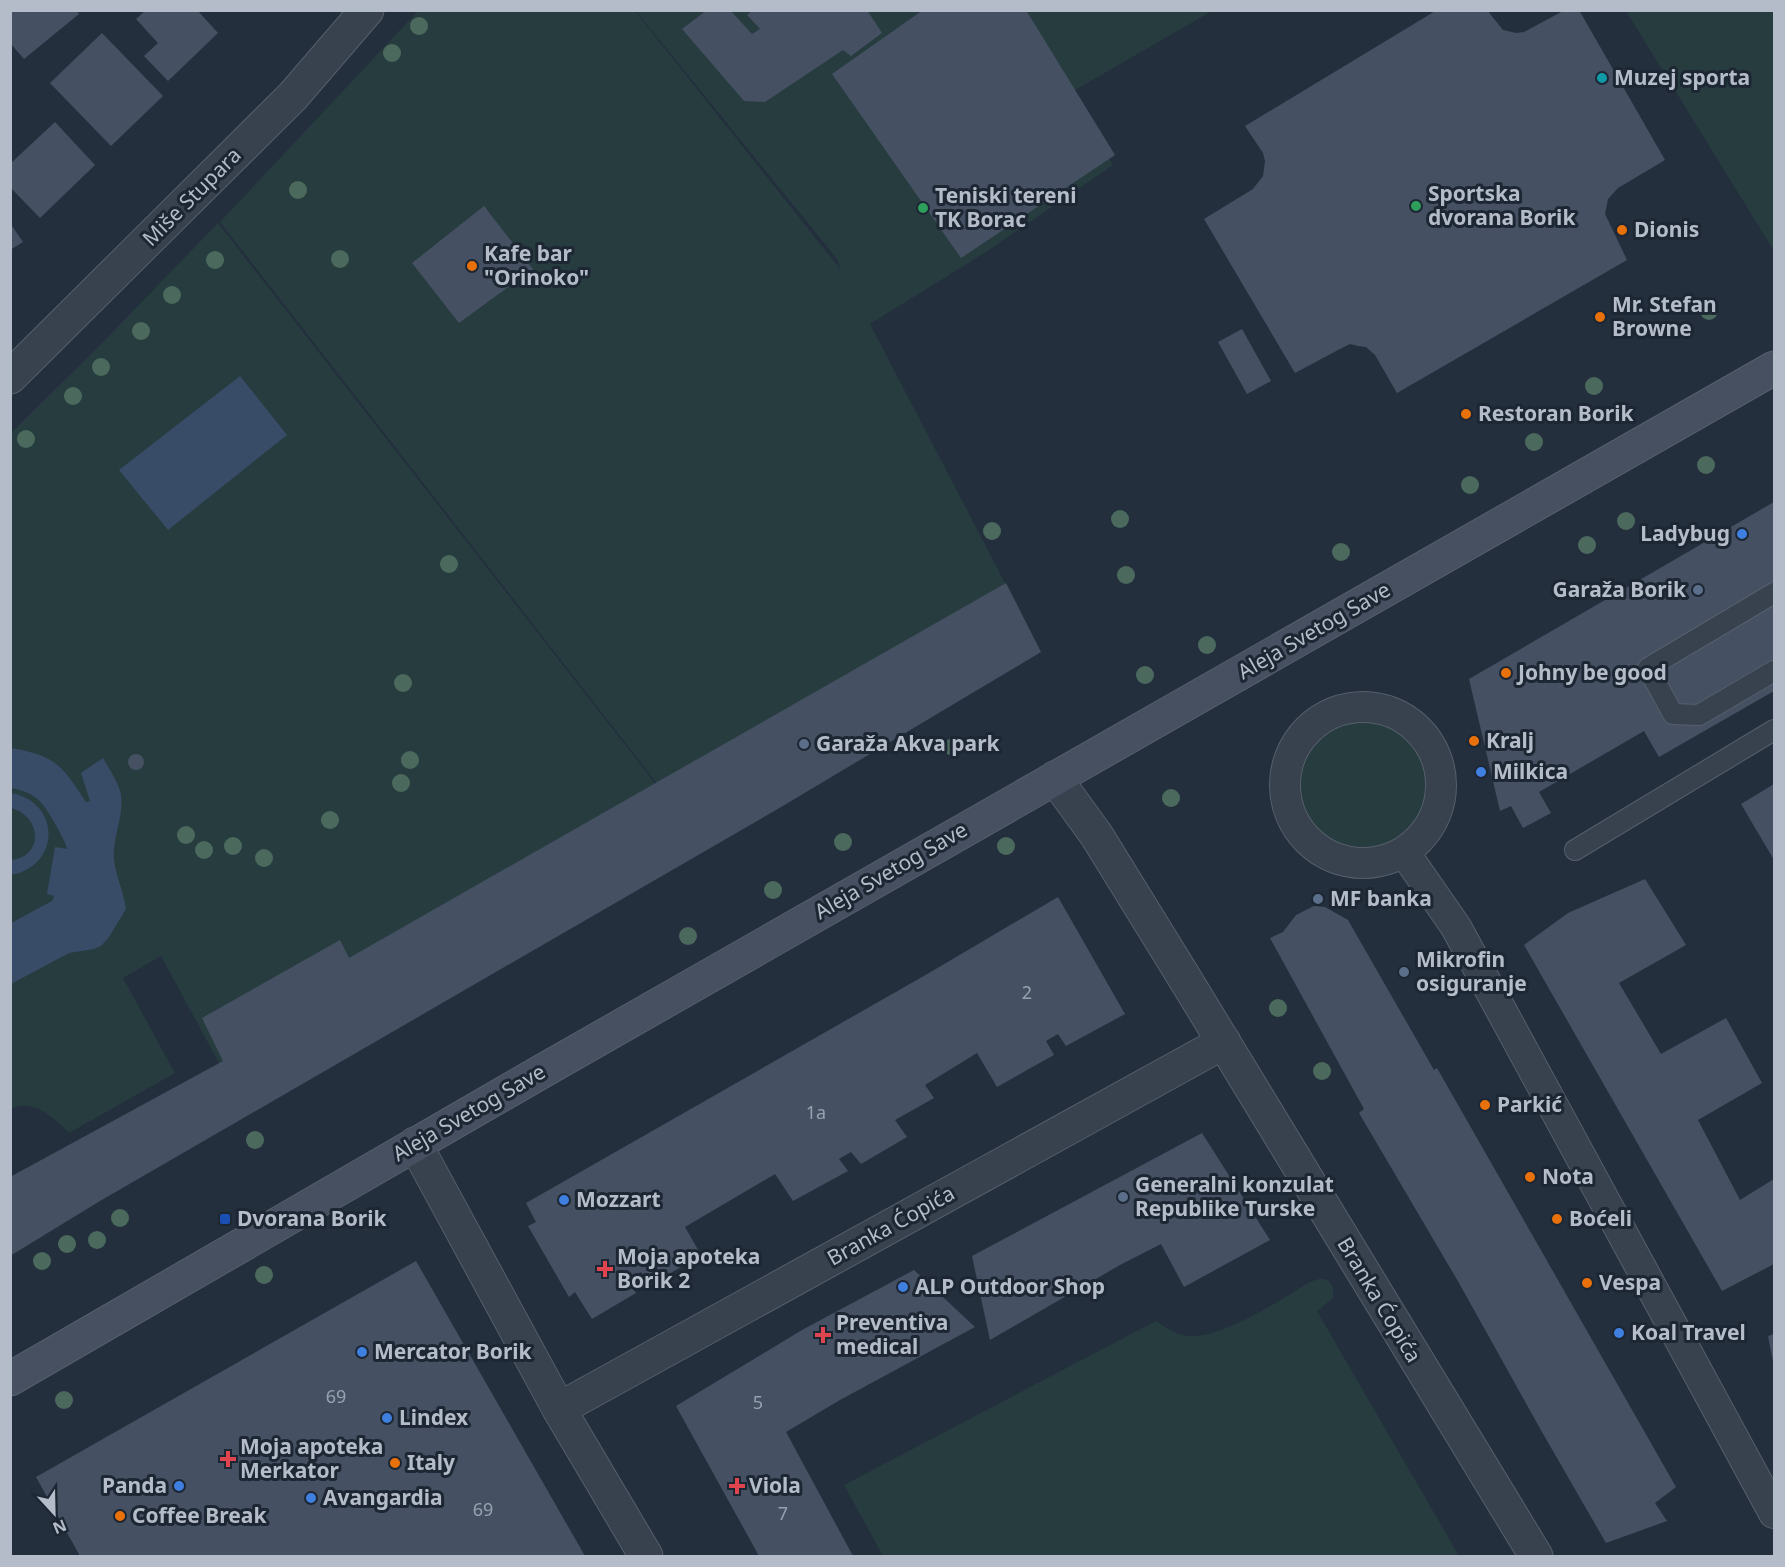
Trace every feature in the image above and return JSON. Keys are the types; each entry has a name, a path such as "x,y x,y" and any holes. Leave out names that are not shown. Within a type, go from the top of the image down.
{"main road":[{"name":"Aleja Svetog Save","path":"10,1379 415,1144 1774,369"}],"street":[{"name":"Miše Stupara","path":"10,377 293,96 367,10"},
{"path":"1366,707 1390,712 1412,724 1429,742 1439,765 1441,790 1436,814 1423,836 1404,852 1379,862 1353,863 1327,855 1306,840 1291,817 1285,792 1287,765 1299,741 1317,722 1341,711 1366,707"},
{"name":"Branka Ćopića","path":"1055,778 1097,836 1536,1557"},
{"path":"1404,852 1456,927 1774,1513"},
{"name":"Branka Ćopića","path":"559,1409 1224,1042"},
{"path":"415,1144 559,1409 646,1557"}],"lane":[{"path":"1774,593 1648,668 1673,714 1699,715 1774,671"},
{"path":"1575,850 1774,729"}],"green space":[{"path":"418,11 635,11 841,270 837,259 636,11 1212,11 1070,93 1113,165 986,252 870,324 1041,652 708,849 220,222"},
{"path":"1626,11 1774,11 1774,251"},
{"path":"218,223 704,846 245,1111 161,956 123,978 175,1073 69,1133 57,1121 36,1108 19,1106 11,1109 11,433"},
{"path":"1363,721 1388,726 1409,740 1423,761 1428,786 1423,811 1409,832 1388,846 1363,851 1338,846 1317,832 1303,811 1298,786 1303,761 1317,740 1338,726"},
{"path":"1319,1279 1327,1280 1331,1284 1333,1298 1317,1311 1459,1556 883,1556 844,1485 1156,1321 1180,1334 1203,1335 1234,1325"}],"water":[{"path":"240,376 287,435 168,530 119,470"},
{"path":"11,748 39,755 57,764 86,802 90,801 81,773 103,758 121,795 114,860 126,909 101,946 69,953 11,984 11,923 52,901 54,896 47,894 55,847 67,849 44,806 34,796 11,788"},
{"path":"11,793 27,799 39,808 46,821 48,834 46,847 39,860 27,869 11,875 11,860 29,852 34,844 35,836 29,819 21,812 11,808"}],"building":[{"path":"10,10 76,10 79,14 24,59 10,43"},
{"path":"146,10 197,10 218,33 168,81 144,56 158,43 136,19"},
{"path":"707,10 730,10 752,34 760,29 747,15 753,10 867,10 882,33 851,56 843,50 765,102 744,101 682,29"},
{"path":"923,10 1026,10 1115,155 961,258 832,74"},
{"name":"Sportska dvorana Borik","path":"1437,10 1487,10 1503,30 1516,33 1524,32 1565,10 1579,10 1665,160 1618,188 1608,199 1605,214 1627,260 1397,393 1375,355 1366,347 1350,344 1295,373 1204,219 1253,189 1263,176 1265,161 1263,153 1245,126"},
{"path":"102,33 163,96 111,146 50,83"},
{"path":"55,122 95,165 40,218 10,187 10,164"},
{"name":"Kafe bar \"Orinoko\"","path":"484,206 533,269 459,323 412,263"},
{"path":"10,223 23,242 10,250"},
{"path":"1242,329 1271,381 1247,394 1218,342"},
{"name":"Garaža Borik","path":"1774,502 1774,691 1659,757 1644,731 1539,792 1551,813 1523,828 1511,806 1500,811 1469,679"},
{"name":"Garaža Akva park","path":"1006,583 1041,652 776,810 100,1201 10,1256 10,1177 223,1061 202,1018 340,940 349,958"},
{"path":"136,754 144,762 136,770 128,762"},
{"path":"1774,784 1774,860 1741,804"},
{"path":"1645,879 1686,945 1619,983 1661,1054 1726,1018 1762,1083 1698,1120 1740,1200 1774,1179 1774,1264 1722,1291 1524,945 1568,913"},
{"path":"1058,897 1125,1014 1066,1046 1058,1034 1046,1041 1054,1055 997,1087 977,1053 925,1085 934,1098 895,1120 907,1137 861,1164 851,1152 839,1159 848,1171 793,1201 775,1174 685,1227 701,1255 649,1286 641,1272 628,1281 636,1293 592,1319 575,1292 569,1297 528,1226 536,1222 526,1203"},
{"path":"1314,906 1325,907 1348,920 1434,1070 1437,1068 1676,1487 1655,1503 1667,1521 1606,1543 1542,1432 1459,1283 1359,1113 1364,1109 1270,938 1283,932 1296,915"},
{"path":"1202,1133 1270,1240 1184,1287 1161,1244 990,1340 972,1256"},
{"name":"Mercator Borik","path":"416,1261 585,1556 80,1556 36,1477"},
{"path":"914,1270 975,1327 786,1432 853,1556 759,1556 676,1406 802,1330"},
{"path":"1774,1334 1774,1362 1773,1362 1768,1336"}],"place":[{"name":"Muzej sporta","path":"1602,78"},
{"name":"Sportska dvorana Borik","path":"1416,206"},
{"name":"Teniski tereni TK Borac","path":"923,208"},
{"name":"Dionis","path":"1622,230"},
{"name":"Kafe bar \"Orinoko\"","path":"472,266"},
{"name":"Mr. Stefan Browne","path":"1600,317"},
{"name":"Restoran Borik","path":"1466,414"},
{"name":"Ladybug","path":"1742,534"},
{"name":"Garaža Borik","path":"1698,590"},
{"name":"Johny be good","path":"1506,673"},
{"name":"Kralj","path":"1474,741"},
{"name":"Garaža Akva park","path":"804,744"},
{"name":"Milkica","path":"1481,772"},
{"name":"MF banka","path":"1318,899"},
{"name":"Mikrofin osiguranje","path":"1404,972"},
{"name":"Parkić","path":"1485,1105"},
{"name":"Nota","path":"1530,1177"},
{"name":"Generalni konzulat Republike Turske","path":"1123,1197"},
{"name":"Mozzart","path":"564,1200"},
{"name":"Dvorana Borik","path":"225,1219"},
{"name":"Boćeli","path":"1557,1219"},
{"name":"Moja apoteka Borik 2","path":"605,1269"},
{"name":"Vespa","path":"1587,1283"},
{"name":"ALP Outdoor Shop","path":"903,1287"},
{"name":"Koal Travel","path":"1619,1333"},
{"name":"Preventiva medical","path":"823,1335"},
{"name":"Mercator Borik","path":"362,1352"},
{"name":"Lindex","path":"387,1418"},
{"name":"Moja apoteka Merkator","path":"228,1459"},
{"name":"Italy","path":"395,1463"},
{"name":"Panda","path":"179,1486"},
{"name":"Viola","path":"737,1486"},
{"name":"Avangardia","path":"311,1498"},
{"name":"Coffee Break","path":"120,1516"}]}
